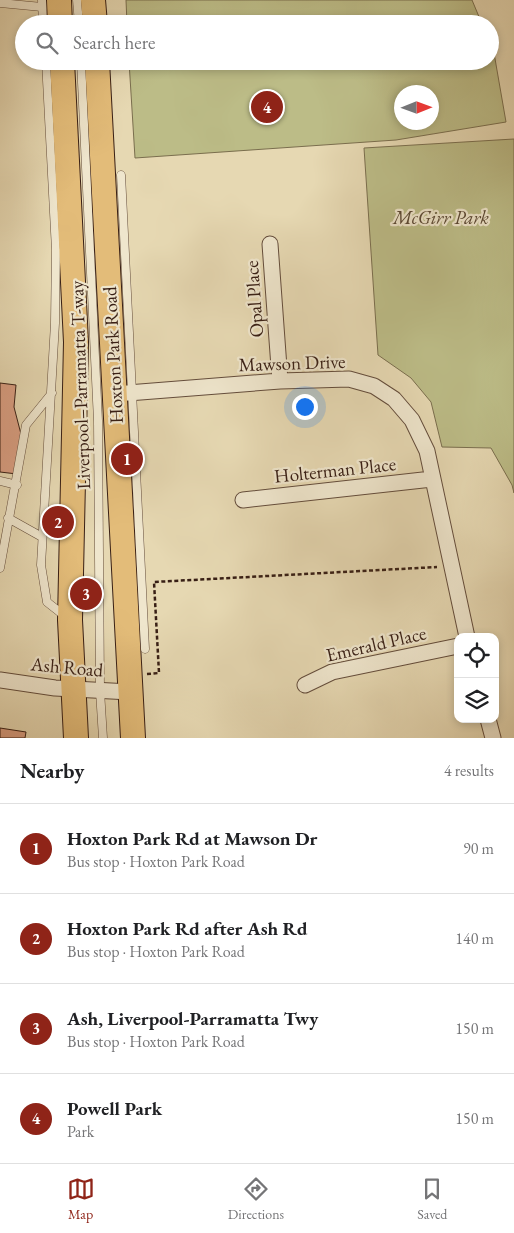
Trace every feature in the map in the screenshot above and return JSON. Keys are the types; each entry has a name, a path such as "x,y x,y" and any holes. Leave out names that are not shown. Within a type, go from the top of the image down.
{"main road":[{"path":"93,0 94,15"},
{"path":"48,2 55,15"},
{"name":"Hoxton Park Road","path":"62,70 76,342 70,620 72,690 76,738"},
{"name":"Hoxton Park Road","path":"98,70 124,394 130,692 133,738"}],"street":[{"name":"Opal Place","path":"270,244 280,381"},
{"name":"Mawson Drive","path":"124,394 280,381 349,378 374,386 394,399 412,420 427,451 466,633"},
{"name":"Holterman Place","path":"243,500 432,479"},
{"name":"Emerald Place","path":"306,685 332,672 454,647"},
{"name":"Ash Road","path":"0,680 72,690 130,692"},
{"path":"489,723 493,738"}],"lane":[{"path":"78,0 79,15"},
{"path":"0,3 48,2 45,15"},
{"path":"46,70 56,250 52,393 42,537 42,565 47,602 70,620"},
{"name":"Liverpool–Parramatta T-way","path":"81,70 98,420 100,691 103,738"},
{"path":"121,175 124,394 145,649"},
{"path":"0,568 8,518 17,485 26,425 52,393"},
{"path":"0,481 17,485"},
{"path":"8,518 42,537"}],"path":[{"path":"146,674 158,673 154,582 451,567"}],"green space":[{"path":"126,0 472,0 478,15 127,15"},
{"path":"130,70 497,70 506,122 396,140 135,158"},
{"name":"McGirr Park","path":"514,139 514,493 512,485 491,448 442,447 431,402 411,378 378,355 364,148"}],"building":[{"path":"0,383 16,385 14,407 22,438 17,474 0,472"},
{"path":"0,728 26,732 25,738 0,738"}],"place":[{"name":"Powell Park","path":"267,107"},
{"name":"Hoxton Park Rd at Mawson Dr","path":"127,459"},
{"name":"Hoxton Park Rd after Ash Rd","path":"58,522"},
{"name":"Ash, Liverpool-Parramatta Twy","path":"86,594"}]}
